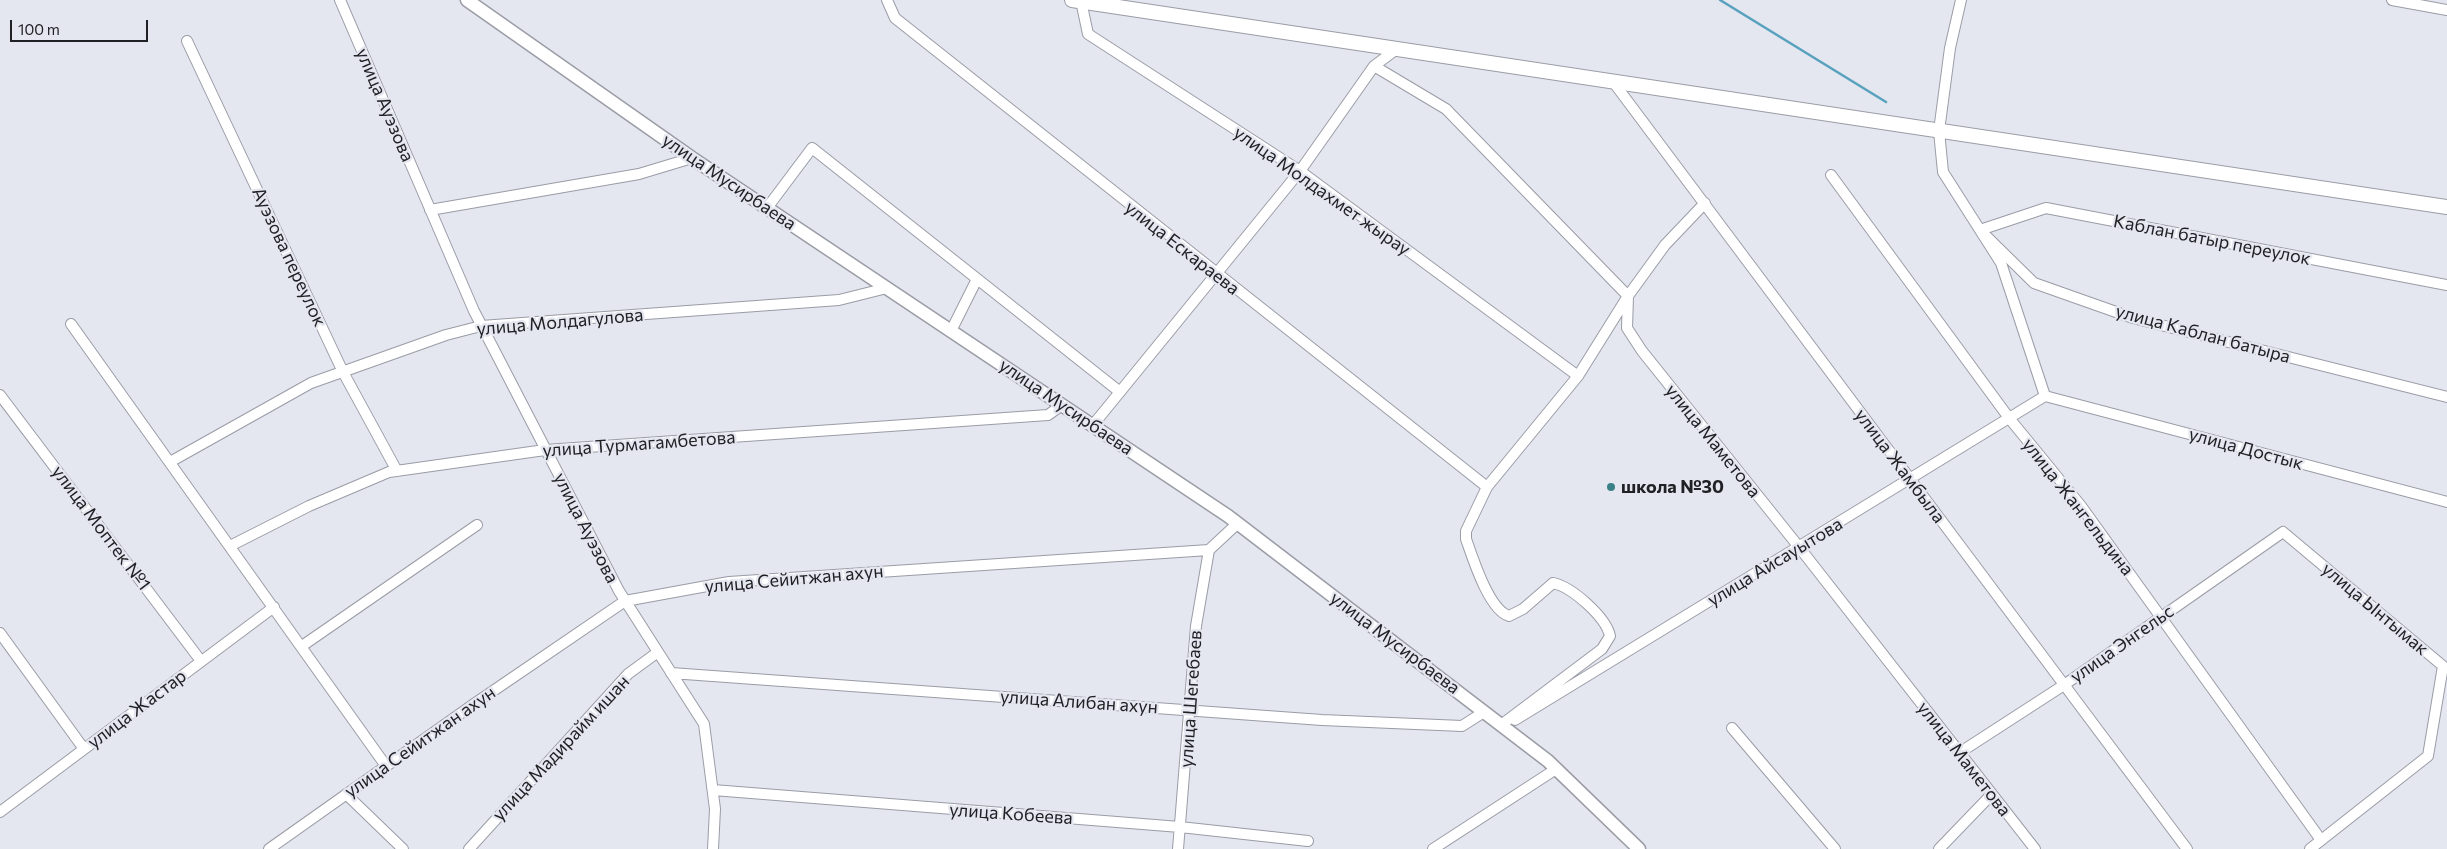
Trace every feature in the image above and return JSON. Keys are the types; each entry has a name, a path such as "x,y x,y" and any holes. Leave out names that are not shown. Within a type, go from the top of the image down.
{"main road":[{"path":"1076,1 1398,48 1614,83 2447,206"}],"street":[{"name":"улица Ауэзова","path":"340,0 481,326 625,601 704,724 715,809 713,849"},
{"name":"улица Мусирбаева","path":"466,0 692,158 1238,523 1556,769 1639,849"},
{"name":"улица Ескараева","path":"887,0 894,18 1487,488"},
{"path":"1961,0 1950,48 1938,131 1943,172 2001,264 2045,396"},
{"path":"2392,0 2447,10"},
{"name":"улица Молдахмет жырау","path":"1076,1 1088,34 1300,170 1578,376"},
{"name":"Ауэзова переулок","path":"187,41 344,372 397,471"},
{"path":"1093,425 1300,170 1374,66 1398,48"},
{"path":"1374,66 1446,109 1628,296"},
{"name":"улица Жамбыла","path":"1614,83 2187,849"},
{"path":"767,208 812,148 1120,392"},
{"path":"430,210 639,174 692,158"},
{"name":"улица Жангельдина","path":"1830,175 2009,418 2081,506 2321,840"},
{"path":"1502,726 1602,649 1610,636 1607,626 1599,616 1563,585 1553,583 1523,609 1509,616 1503,614 1495,605 1466,539 1466,531 1487,488 1578,376 1628,296 1665,245 1705,203"},
{"name":"Каблан батыр переулок","path":"1980,230 2046,208 2447,285"},
{"name":"улица Каблан батыра","path":"1980,230 2034,283 2133,318 2447,397"},
{"path":"951,331 977,279"},
{"name":"улица Молдагулова","path":"170,462 311,383 446,335 481,326 840,300 887,288"},
{"name":"улица Маметова","path":"1628,296 1627,328 1642,351 1799,547 2035,849"},
{"path":"71,324 386,766"},
{"name":"улица Моптек №1","path":"0,395 201,662"},
{"name":"улица Айсауытова","path":"1502,726 2045,396"},
{"name":"улица Достык","path":"2045,396 2447,502"},
{"name":"улица Турмагамбетова","path":"230,546 309,506 389,472 545,450 1048,415 1062,405"},
{"path":"1209,550 1238,523"},
{"path":"302,646 477,525"},
{"name":"улица Энгельс","path":"1959,753 2064,685 2283,532"},
{"name":"улица Ынтымак","path":"2283,532 2443,666 2428,756 2321,840"},
{"name":"улица Сейитжан ахун","path":"269,849 625,601 729,582 1209,550"},
{"name":"улица Шегебаев","path":"1178,849 1196,626 1209,550"},
{"name":"улица Жастар","path":"0,812 274,607"},
{"path":"0,633 84,749"},
{"name":"улица Мадирайм ишан","path":"469,849 628,674 658,652"},
{"name":"улица Алибан ахун","path":"671,673 1190,710 1462,726 1484,712"},
{"path":"1732,728 1835,849"},
{"path":"1433,849 1556,769"},
{"name":"улица Кобеева","path":"713,790 1180,827 1308,841"},
{"path":"346,794 403,849"},
{"path":"1939,849 1992,794"},
{"path":"2310,849 2321,840"}],"waterway":[{"path":"1720,0 1886,102"}],"place":[{"name":"школа №30","path":"1611,487"}]}
